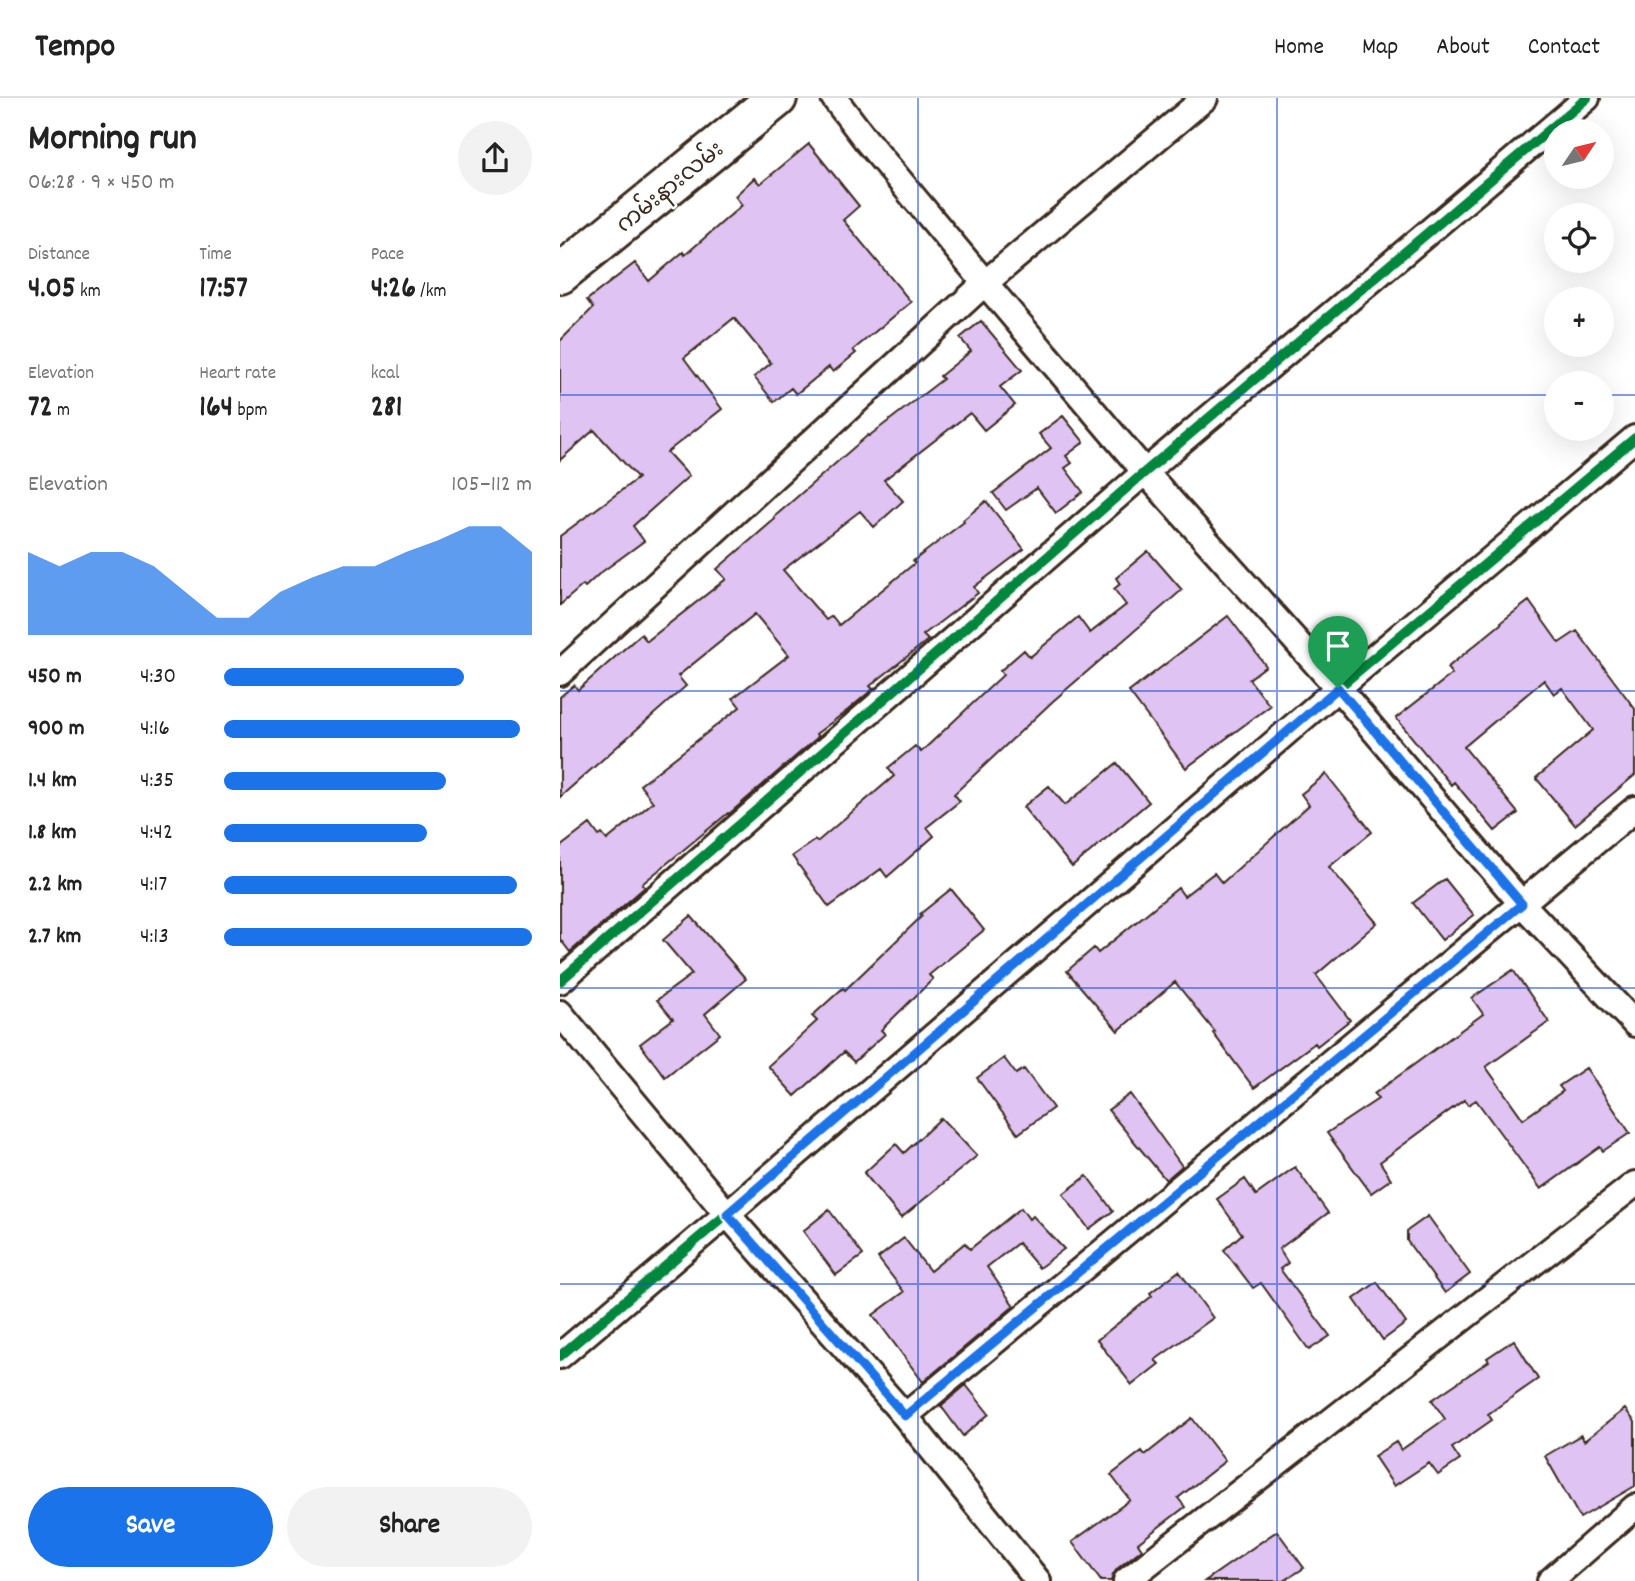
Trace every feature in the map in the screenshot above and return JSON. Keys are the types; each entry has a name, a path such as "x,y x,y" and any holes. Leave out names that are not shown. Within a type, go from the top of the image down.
{"main road":[{"name":"ကမ်းနားလမ်း","path":"560,274 777,98"}],"street":[{"path":"834,98 985,284 1145,472 1338,688 1522,904 1635,1024"},
{"path":"560,673 985,284 1205,98"},
{"path":"560,981 1145,472 1587,98"},
{"path":"560,1356 1338,688 1635,438"},
{"path":"905,1416 1635,809"},
{"path":"560,1013 727,1214 905,1416 1038,1581"},
{"path":"1126,1581 1635,1184"},
{"path":"1550,1581 1635,1507"}],"building":[{"path":"809,144 859,206 843,220 911,302 853,350 856,353 833,372 829,367 796,394 791,388 774,402 754,377 771,363 734,318 684,358 722,409 667,452 689,476 633,526 644,541 560,605 560,536 638,478 594,430 560,460 560,341 593,308 587,300 635,263 649,281 683,252 685,255 742,205 735,196 754,178 760,184"},
{"path":"981,321 1022,370 1000,387 1015,405 984,430 970,413 884,480 903,501 874,527 860,511 783,570 826,620 832,616 839,625 986,501 1024,549 974,587 978,593 923,635 928,640 870,686 873,689 816,734 818,737 729,814 642,884 645,887 570,952 560,939 560,847 590,824 599,836 602,834 607,840 653,802 640,785 740,707 733,698 789,655 755,614 678,676 686,686 560,797 560,697 574,685 578,690 641,634 647,641 726,579 717,569 868,435 943,379 940,376 971,351 960,338"},
{"path":"1063,416 1084,442 1066,456 1072,463 1065,468 1083,492 1056,513 1037,488 1006,510 993,493 1051,448 1039,434"},
{"path":"1148,551 1182,590 1053,701 954,794 960,801 927,827 934,836 887,877 881,869 829,907 792,856 815,840 817,842 894,776 888,768 915,746 921,752 1003,675 1000,671 1024,650 1030,657 1078,617 1090,633 1126,605 1114,589 1120,584 1116,578"},
{"path":"1529,601 1559,643 1577,631 1635,709 1635,775 1575,825 1536,778 1593,730 1562,688 1554,694 1544,680 1464,747 1518,813 1495,831 1454,782 1451,785 1396,718 1452,674 1447,668"},
{"path":"1228,616 1266,666 1249,679 1270,706 1186,768 1129,692"},
{"path":"1117,763 1149,802 1072,867 1023,807 1049,786 1065,805"},
{"path":"1326,774 1372,832 1329,867 1377,923 1316,975 1350,1020 1317,1046 1315,1043 1254,1088 1213,1033 1215,1032 1175,982 1118,1031 1067,971 1094,948 1098,953 1178,888 1184,896 1214,873 1222,883 1309,805 1301,794"},
{"path":"1445,879 1474,915 1442,940 1413,903"},
{"path":"951,889 984,930 929,975 933,979 881,1030 885,1034 854,1062 844,1052 795,1096 768,1066 817,1021 812,1016 843,988 845,990 922,916 920,914"},
{"path":"691,916 746,979 705,1014 720,1034 665,1077 640,1044 673,1019 657,1000 692,974 663,940"},
{"path":"1513,970 1549,1022 1486,1067 1523,1119 1563,1091 1559,1086 1586,1068 1630,1133 1603,1151 1600,1147 1541,1189 1476,1100 1468,1105 1464,1100 1380,1162 1391,1179 1371,1193 1327,1133 1378,1099 1374,1094 1483,1014 1472,998"},
{"path":"1004,1058 1016,1074 1024,1069 1053,1108 1018,1134 977,1078"},
{"path":"1130,1094 1182,1166 1166,1180 1108,1110"},
{"path":"941,1118 977,1156 901,1218 864,1173 896,1144 904,1153"},
{"path":"1295,1167 1328,1213 1279,1249 1288,1263 1280,1269 1330,1336 1309,1350 1261,1283 1253,1288 1224,1250 1242,1234 1217,1199 1245,1179 1256,1195"},
{"path":"1087,1176 1113,1211 1089,1229 1063,1194"},
{"path":"1021,1208 1029,1219 1033,1216 1064,1249 1039,1268 1018,1243 987,1267 1014,1306 923,1382 873,1315 904,1292 878,1258 904,1238 930,1271 965,1243 970,1249"},
{"path":"829,1210 863,1255 836,1275 803,1231"},
{"path":"1428,1216 1470,1274 1445,1293 1407,1241 1407,1231"},
{"path":"1179,1271 1213,1318 1155,1360 1159,1364 1132,1385 1097,1340"},
{"path":"1377,1282 1406,1323 1383,1340 1354,1299"},
{"path":"1514,1340 1538,1379 1488,1414 1492,1420 1452,1448 1460,1460 1438,1475 1429,1463 1394,1486 1374,1456 1396,1442 1401,1450 1445,1419 1432,1400 1489,1361 1487,1358"},
{"path":"966,1385 989,1414 963,1436 941,1406"},
{"path":"1625,1409 1635,1422 1635,1486 1580,1518 1545,1456 1581,1435 1584,1441"},
{"path":"1192,1418 1225,1461 1178,1498 1185,1507 1138,1543 1142,1549 1117,1569 1111,1581 1101,1581 1072,1542 1130,1500 1111,1475 1142,1451 1145,1455"},
{"path":"1277,1531 1304,1568 1284,1581 1205,1581"}],"cycle path":[{"path":"560,981 1145,472 1587,98"},
{"path":"560,1356 1338,688 1635,438"}],"route":[{"path":"1338,688 1522,904 905,1416 727,1214 1338,688"}]}
